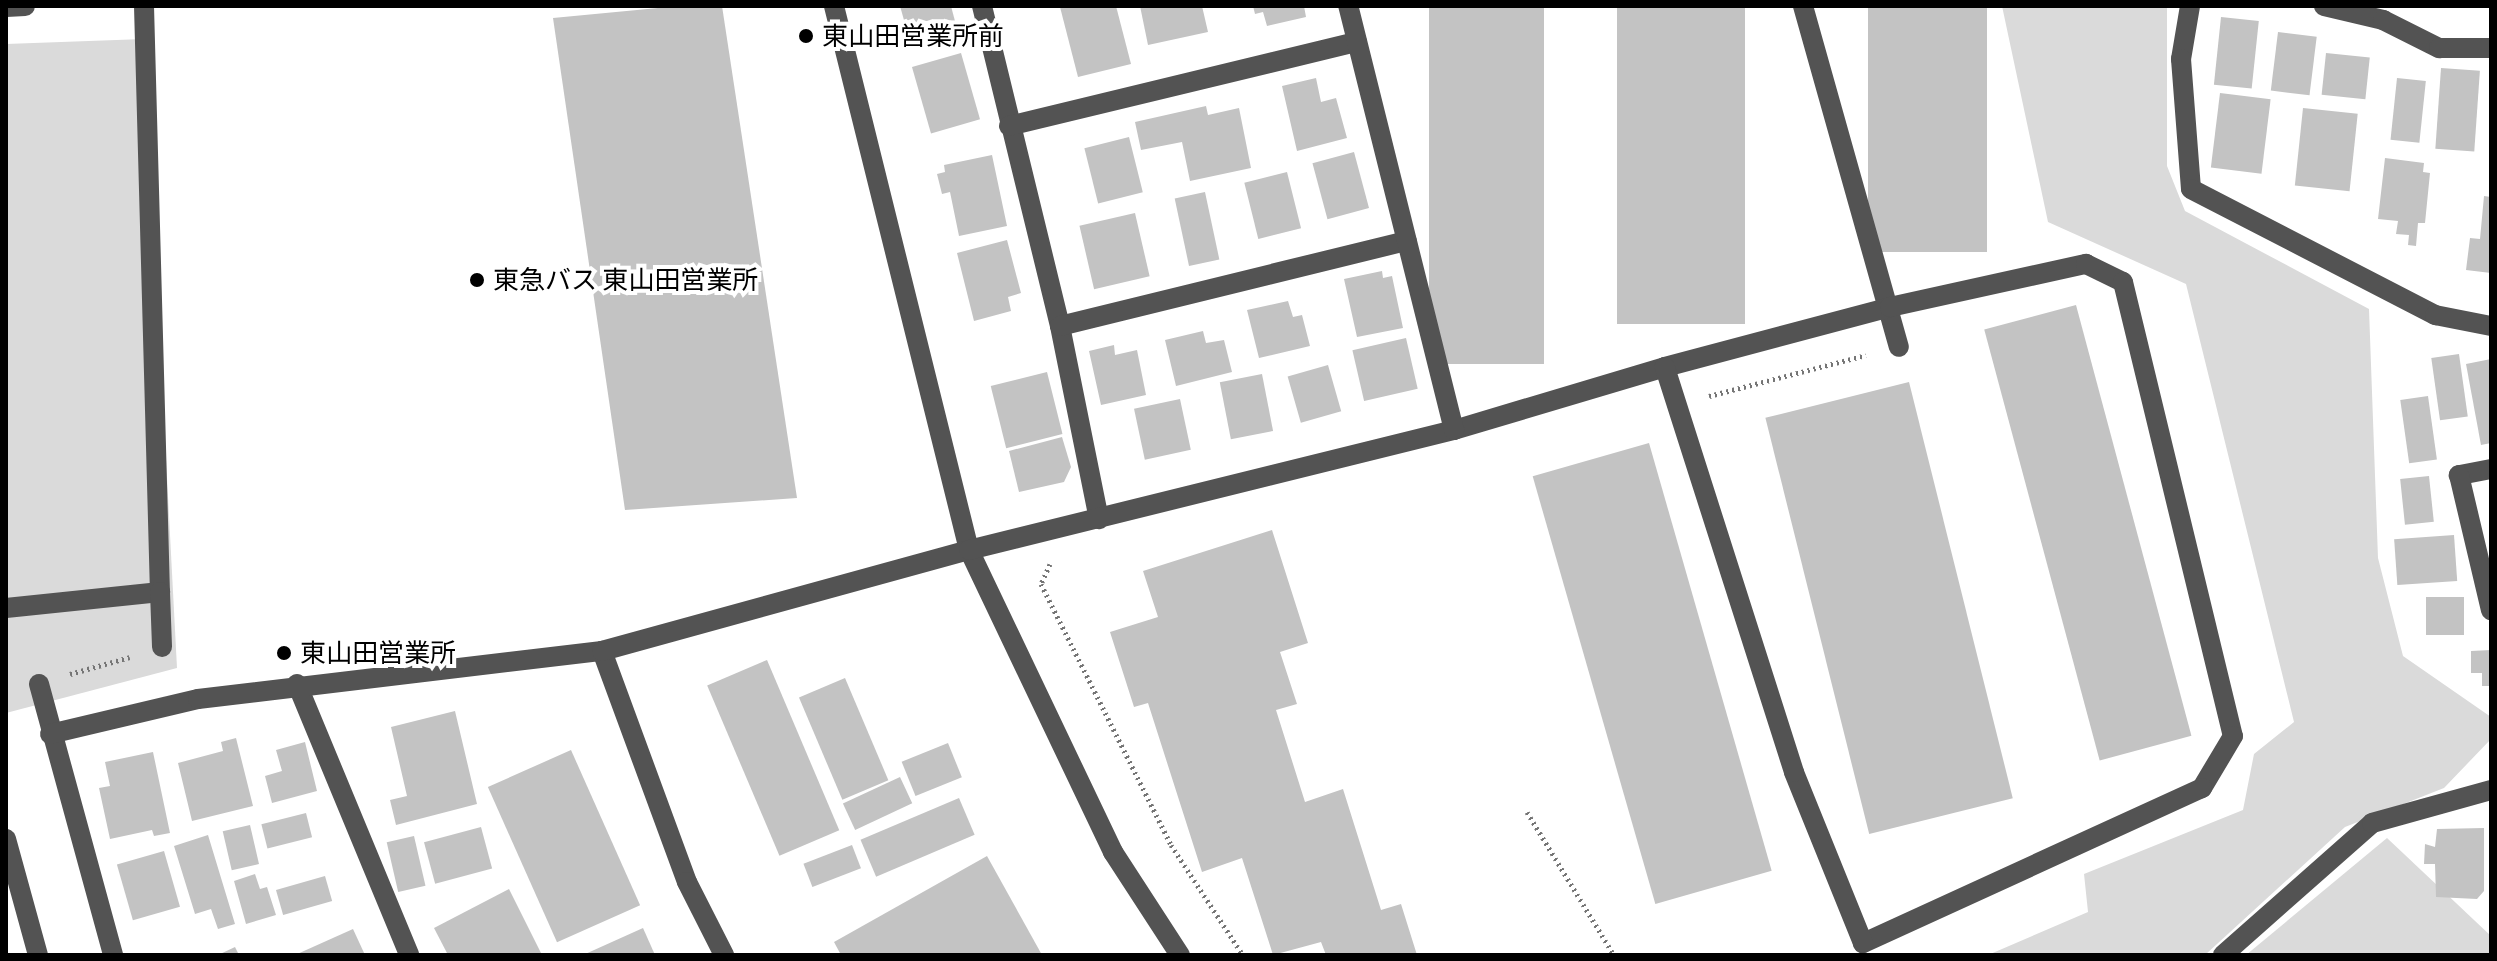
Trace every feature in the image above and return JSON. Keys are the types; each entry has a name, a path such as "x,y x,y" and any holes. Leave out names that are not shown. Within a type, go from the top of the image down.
{"street":[{"path":"6,7 25,6"},
{"path":"144,6 162,647"},
{"path":"834,6 969,550 1113,852 1180,955"},
{"path":"982,6 1060,326 1099,519"},
{"path":"1348,6 1454,430"},
{"path":"1803,6 1899,347"},
{"path":"2190,6 2181,59 2191,189 2435,315 2491,326"},
{"path":"2324,6 2383,20 2439,48 2491,48"},
{"path":"1009,126 1357,42"},
{"path":"1060,326 1407,241"},
{"path":"50,734 182,702 297,684 602,651 969,550 1454,430 1665,367 1890,307 2086,264 2123,282 2233,736 2202,788 1863,943 1794,772 1665,367"},
{"path":"2491,469 2459,475 2491,610"},
{"path":"6,608 160,592"},
{"path":"602,651 687,882 724,955"},
{"path":"39,684 50,734 113,955"},
{"path":"297,684 409,955"},
{"path":"2223,955 2372,823 2491,790"},
{"path":"6,839 38,955"}],"path":[{"path":"1676,404 1899,347"},
{"path":"1066,558 1051,562 1041,584 1171,845 1243,955"},
{"path":"39,684 162,647"},
{"path":"1527,812 1614,955"}],"shaded area":[{"path":"2002,6 2167,6 2167,166 2185,211 2369,309 2378,558 2403,656 2491,717 2491,739 2444,788 2345,827 2205,955 1988,955 2088,912 2084,874 2243,810 2254,754 2294,722 2186,284 2048,222"},
{"path":"144,39 177,668 6,713 6,44"},
{"path":"2387,838 2491,936 2491,955 2246,955"}],"building":[{"path":"679,6 722,6 797,498 625,510 553,18"},
{"path":"900,6 951,6 956,25 909,38"},
{"path":"1116,6 1131,64 1078,77 1060,7"},
{"path":"1140,6 1202,6 1208,32 1148,45"},
{"path":"1253,6 1304,6 1306,17 1267,26 1263,12 1255,14"},
{"path":"1429,6 1544,6 1544,364 1429,364"},
{"path":"1617,6 1745,6 1745,324 1617,324"},
{"path":"1868,6 1987,6 1987,252 1868,252"},
{"path":"2221,17 2259,21 2252,89 2214,85"},
{"path":"2278,32 2317,37 2310,95 2271,91"},
{"path":"961,53 980,119 931,133 912,67"},
{"path":"2326,53 2370,58 2365,99 2322,95"},
{"path":"2441,68 2480,71 2474,152 2435,149"},
{"path":"1316,78 1321,102 1336,98 1347,138 1297,151 1282,86"},
{"path":"2397,78 2426,81 2419,143 2391,140"},
{"path":"2220,93 2271,99 2261,174 2211,167"},
{"path":"1206,106 1208,115 1239,108 1251,168 1190,181 1182,142 1141,150 1135,122"},
{"path":"2303,108 2358,114 2350,191 2295,186"},
{"path":"1129,137 1143,192 1098,203 1084,148"},
{"path":"1354,152 1369,208 1327,219 1312,163"},
{"path":"992,155 1007,226 959,236 950,192 942,194 937,174 945,172 944,165"},
{"path":"2385,158 2424,163 2423,172 2430,173 2425,223 2418,223 2416,246 2408,245 2409,235 2396,234 2398,221 2378,219"},
{"path":"1287,172 1301,228 1258,239 1244,183"},
{"path":"1205,192 1219,259 1189,266 1175,198"},
{"path":"2484,196 2491,197 2491,273 2466,270 2470,238 2480,239"},
{"path":"1135,213 1150,276 1094,289 1079,226"},
{"path":"1007,240 1021,293 1008,297 1011,311 974,321 957,253"},
{"path":"1382,271 1383,278 1392,276 1403,328 1357,337 1344,279"},
{"path":"1288,301 1293,317 1302,315 1310,346 1259,358 1247,310"},
{"path":"2076,305 2191,736 2100,760 1984,330"},
{"path":"1203,331 1206,343 1224,340 1232,372 1176,386 1165,340"},
{"path":"1406,338 1418,389 1364,401 1352,350"},
{"path":"1114,345 1115,355 1137,350 1146,395 1101,405 1089,351"},
{"path":"2459,354 2468,416 2440,420 2431,358"},
{"path":"2491,359 2491,443 2481,445 2466,364"},
{"path":"1328,365 1341,411 1301,423 1288,377"},
{"path":"1047,372 1062,434 1006,448 991,386"},
{"path":"1262,374 1273,431 1231,439 1220,382"},
{"path":"1909,382 2013,798 1869,834 1765,418"},
{"path":"2428,396 2437,459 2409,463 2400,400"},
{"path":"1180,399 1191,450 1145,460 1134,409"},
{"path":"1062,437 1071,467 1064,482 1019,492 1009,451"},
{"path":"1649,443 1772,871 1655,904 1533,476"},
{"path":"2429,476 2434,522 2405,525 2400,479"},
{"path":"1272,530 1308,643 1280,652 1297,704 1276,710 1305,802 1343,789 1381,910 1401,904 1417,955 1326,955 1321,942 1273,955 1242,858 1202,872 1148,703 1134,707 1110,632 1158,617 1143,571"},
{"path":"2454,535 2457,581 2397,585 2394,539"},
{"path":"2426,597 2464,597 2464,635 2426,635"},
{"path":"2491,650 2491,686 2482,686 2482,673 2471,673 2471,651"},
{"path":"767,660 839,830 779,856 707,685"},
{"path":"845,678 888,780 842,800 799,698"},
{"path":"455,711 477,804 396,825 390,800 407,796 391,727"},
{"path":"236,738 253,806 192,821 178,763 223,751 221,742"},
{"path":"305,742 317,791 272,803 265,776 282,771 276,750"},
{"path":"948,743 962,777 916,796 902,762"},
{"path":"571,750 640,905 557,942 488,787"},
{"path":"153,752 170,833 154,836 152,830 110,839 99,788 110,786 105,762"},
{"path":"900,777 912,803 855,830 843,804"},
{"path":"959,798 975,835 876,877 861,840"},
{"path":"306,813 312,837 267,848 261,824"},
{"path":"250,825 259,864 232,870 223,831"},
{"path":"481,827 492,869 435,884 424,842"},
{"path":"2484,828 2484,891 2477,899 2436,897 2435,864 2424,864 2425,844 2435,847 2437,829"},
{"path":"208,835 235,924 218,929 211,909 195,914 174,846"},
{"path":"414,836 425,886 398,892 387,842"},
{"path":"852,845 861,868 812,887 803,864"},
{"path":"164,851 180,907 133,920 117,865"},
{"path":"987,856 1042,955 841,955 834,942"},
{"path":"255,874 260,889 267,887 276,915 246,924 234,881"},
{"path":"325,876 332,901 283,915 276,890"},
{"path":"509,889 541,953 448,955 434,928"},
{"path":"643,928 655,955 583,955"},
{"path":"353,929 365,955 295,955"},
{"path":"235,947 239,955 218,955"}],"place":[{"name":"東山田営業所前","path":"806,36"},
{"name":"東急バス 東山田営業所","path":"477,280"},
{"name":"東山田営業所","path":"284,653"}]}
